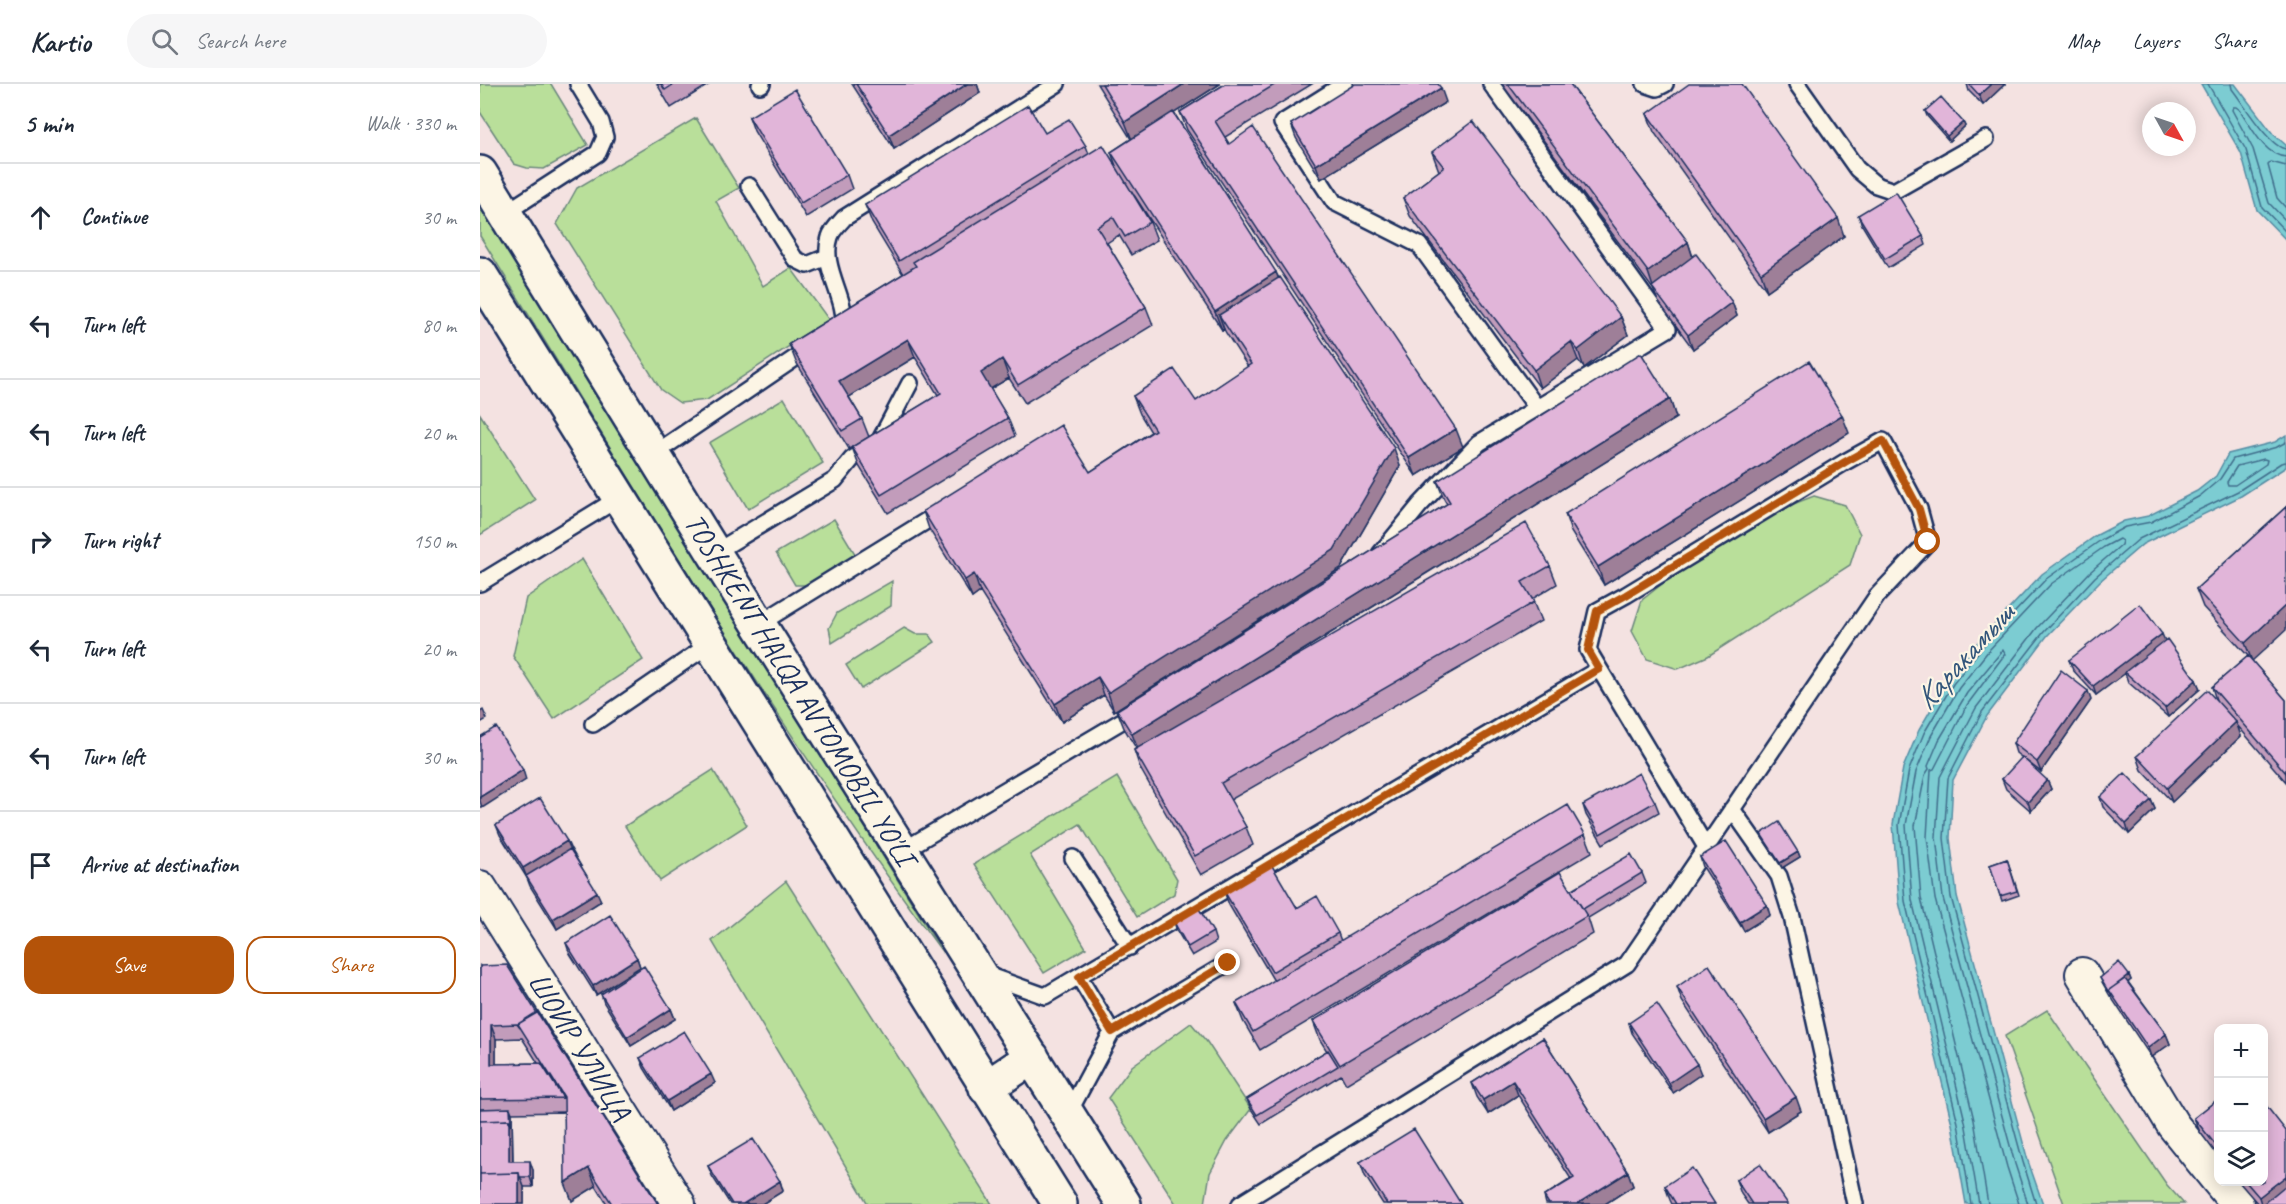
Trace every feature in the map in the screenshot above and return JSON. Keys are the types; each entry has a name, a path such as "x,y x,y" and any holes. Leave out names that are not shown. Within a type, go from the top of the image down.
{"highway":[{"name":"TOSHKENT HALQA AVTOMOBIL YO'LI","path":"480,172 714,553 1124,1204"},
{"name":"TOSHKENT HALQA AVTOMOBIL YO'LI","path":"480,274 1060,1204"},
{"path":"986,1088 1032,1057"}],"street":[{"name":"ШОИР УЛИЦА","path":"480,887 680,1204"},
{"path":"2082,974 2173,1125 2214,1175"},
{"path":"2223,1186 2237,1204"}],"lane":[{"path":"505,213 598,153 605,137 601,122 578,84"},
{"path":"654,454 844,327 845,315 827,257 830,236 844,218 1057,84"},
{"path":"1344,84 1282,123 1334,202 1419,245 1537,408"},
{"path":"1367,566 1376,559 1420,505 1479,442 1668,329 1491,84"},
{"path":"1645,84 1657,88 1665,84"},
{"path":"1797,84 1857,169 1876,185 1894,191 1986,139"},
{"path":"749,186 795,259 807,266 827,257"},
{"path":"714,553 835,480 852,459 879,442 910,383"},
{"path":"1240,1204 1627,964 1877,596 1928,542 1919,509 1883,441 1597,611 1588,650 1706,847"},
{"path":"480,583 620,498"},
{"path":"759,624 959,500"},
{"path":"593,724 710,644"},
{"path":"978,972 1045,996 1599,669"},
{"path":"902,851 1148,706"},
{"path":"1732,809 1779,876 1792,918 1855,1204"},
{"path":"1073,858 1130,947"},
{"path":"1068,1114 1112,1032 1228,963"},
{"path":"1079,977 1112,1032"}],"green space":[{"path":"480,84 551,84 588,145 544,169 527,168 514,164 480,112"},
{"path":"696,118 739,188 716,201 763,286 791,268 829,320 707,400 680,403 661,390 557,224 577,188"},
{"path":"480,207 943,953 820,778 648,509 480,236"},
{"path":"784,398 823,463 748,509 709,443"},
{"path":"480,414 535,500 480,535"},
{"path":"1814,496 1845,505 1860,534 1850,565 1708,656 1678,669 1647,659 1632,631 1642,600 1667,580 1783,508"},
{"path":"834,519 857,557 811,585 795,585 776,553"},
{"path":"582,559 643,660 554,719 513,656 526,598"},
{"path":"892,581 891,606 832,643 829,628 837,613"},
{"path":"904,628 915,634 929,634 935,642 861,689 846,665"},
{"path":"713,770 747,825 660,881 625,826"},
{"path":"1117,777 1177,879 1174,894 1137,917 1080,824 1030,855 1086,948 1044,973 974,864"},
{"path":"786,881 992,1204 868,1204 712,941"},
{"path":"2047,1010 2167,1185 2184,1204 2064,1204 2005,1036"},
{"path":"1191,1023 1207,1042 1251,1109 1227,1141 1210,1173 1205,1204 1176,1204 1108,1098 1132,1066"}],"water":[{"path":"2201,84 2235,84 2273,134 2286,145 2286,240 2257,210 2241,153"},
{"path":"2286,435 2286,467 2241,496 2143,544 2100,581 2047,636 1987,716 1953,780 1950,838 1957,896 2028,1161 2043,1204 1966,1204 1952,1124 1899,902 1893,824 1903,768 1919,730 1948,680 1978,642 2042,574 2097,535 2124,521 2148,516 2197,491 2216,476 2228,454 2275,442"}],"building":[{"path":"661,84 674,84 665,90"},
{"path":"856,84 967,84 889,135"},
{"path":"1102,84 1184,84 1125,122"},
{"path":"1225,84 1276,84 1215,121 1229,144 1253,127 1456,429 1409,458 1180,112"},
{"path":"1355,84 1438,84 1441,88 1316,165 1291,124"},
{"path":"1508,84 1570,84 1688,242 1648,272"},
{"path":"1689,84 1742,84 1838,218 1761,273 1647,114"},
{"path":"1969,84 1991,84 1979,95"},
{"path":"795,89 847,175 801,203 749,117"},
{"path":"1941,97 1963,122 1947,136 1925,111"},
{"path":"1028,105 1045,133 1069,119 1086,146 899,261 865,205"},
{"path":"1173,112 1276,272 1215,312 1111,152"},
{"path":"1473,121 1621,317 1578,350 1571,342 1534,370 1403,198 1444,167 1432,152"},
{"path":"1103,145 1150,222 1125,237 1113,217 1097,227 1146,307 1018,385 1002,359 981,373 1008,418 881,495 852,447 941,393 908,339 839,381 862,419 842,431 789,344 916,266 913,262"},
{"path":"1896,192 1923,236 1885,259 1858,215"},
{"path":"1696,254 1732,302 1688,335 1652,287"},
{"path":"1280,277 1394,448 1334,550 1108,693 1098,677 1055,704 974,574 965,580 923,511 1061,425 1090,472 1155,430 1133,396 1174,369 1196,401 1251,364 1219,315"},
{"path":"1641,353 1670,399 1132,734 1117,710 1450,502 1437,481"},
{"path":"1809,361 1842,415 1598,567 1565,514"},
{"path":"2286,507 2286,605 2245,643 2196,589"},
{"path":"1526,523 1550,566 1522,582 1534,602 1221,783 1246,827 1195,856 1134,750"},
{"path":"2140,604 2162,634 2093,686 2069,660"},
{"path":"2167,639 2196,680 2165,708 2125,672"},
{"path":"2248,656 2286,700 2286,773 2212,687"},
{"path":"2061,670 2088,691 2037,762 2013,743"},
{"path":"2207,690 2236,722 2167,788 2137,756"},
{"path":"496,727 523,770 480,797 480,737"},
{"path":"2022,757 2047,780 2028,802 2002,779"},
{"path":"1639,773 1655,802 1600,834 1583,805"},
{"path":"2125,773 2151,800 2126,824 2100,797"},
{"path":"540,798 567,841 523,868 496,825"},
{"path":"1568,805 1585,834 1253,1032 1236,1003"},
{"path":"1779,822 1798,852 1780,863 1761,834"},
{"path":"1726,841 1767,905 1740,922 1700,857"},
{"path":"570,849 597,892 553,919 526,876"},
{"path":"1631,854 1642,873 1583,909 1571,890"},
{"path":"2007,859 2017,891 2000,896 1990,865"},
{"path":"1271,864 1297,908 1317,896 1338,933 1272,972 1224,891"},
{"path":"1560,872 1587,916 1340,1065 1313,1021"},
{"path":"1198,907 1213,932 1188,947 1174,922"},
{"path":"610,915 637,958 593,986 566,943"},
{"path":"2119,962 2129,975 2108,991 2100,978"},
{"path":"507,965 537,1013 518,1024 520,1028 517,1024 491,1025 491,1064 541,1063 563,1098 480,1099 480,966"},
{"path":"1709,965 1796,1097 1763,1118 1677,987"},
{"path":"644,966 671,1009 627,1037 601,994"},
{"path":"2125,979 2166,1034 2148,1048 2109,990"},
{"path":"1657,1004 1697,1064 1669,1083 1629,1023"},
{"path":"537,1012 658,1204 612,1204 589,1168 565,1183 564,1097 518,1024"},
{"path":"684,1031 711,1074 667,1101 640,1058"},
{"path":"1543,1038 1628,1172 1577,1204 1549,1204 1544,1196 1574,1178 1513,1081 1483,1100 1472,1083"},
{"path":"1328,1050 1338,1066 1257,1115 1247,1099"},
{"path":"2214,1102 2214,1143 2194,1118"},
{"path":"510,1108 511,1125 509,1120 480,1121 480,1109"},
{"path":"2268,1108 2286,1131 2286,1176 2259,1197 2249,1186 2268,1186"},
{"path":"509,1120 509,1161 530,1161 530,1177 520,1177 519,1173 480,1174 480,1121"},
{"path":"1414,1129 1461,1204 1387,1204 1360,1162"},
{"path":"753,1139 780,1181 743,1204 732,1204 708,1166"},
{"path":"1760,1164 1788,1204 1752,1204 1736,1180"},
{"path":"1692,1168 1715,1204 1676,1204 1665,1186"},
{"path":"519,1173 519,1204 480,1204 480,1174"},
{"path":"2286,1185 2286,1204 2263,1204"}],"route":[{"path":"1228,963 1112,1032 1079,977 1599,669 1588,650 1597,611 1883,441 1919,509 1928,542"}],"water label":[{"name":"Каракамыш","path":"1964,656"}]}
